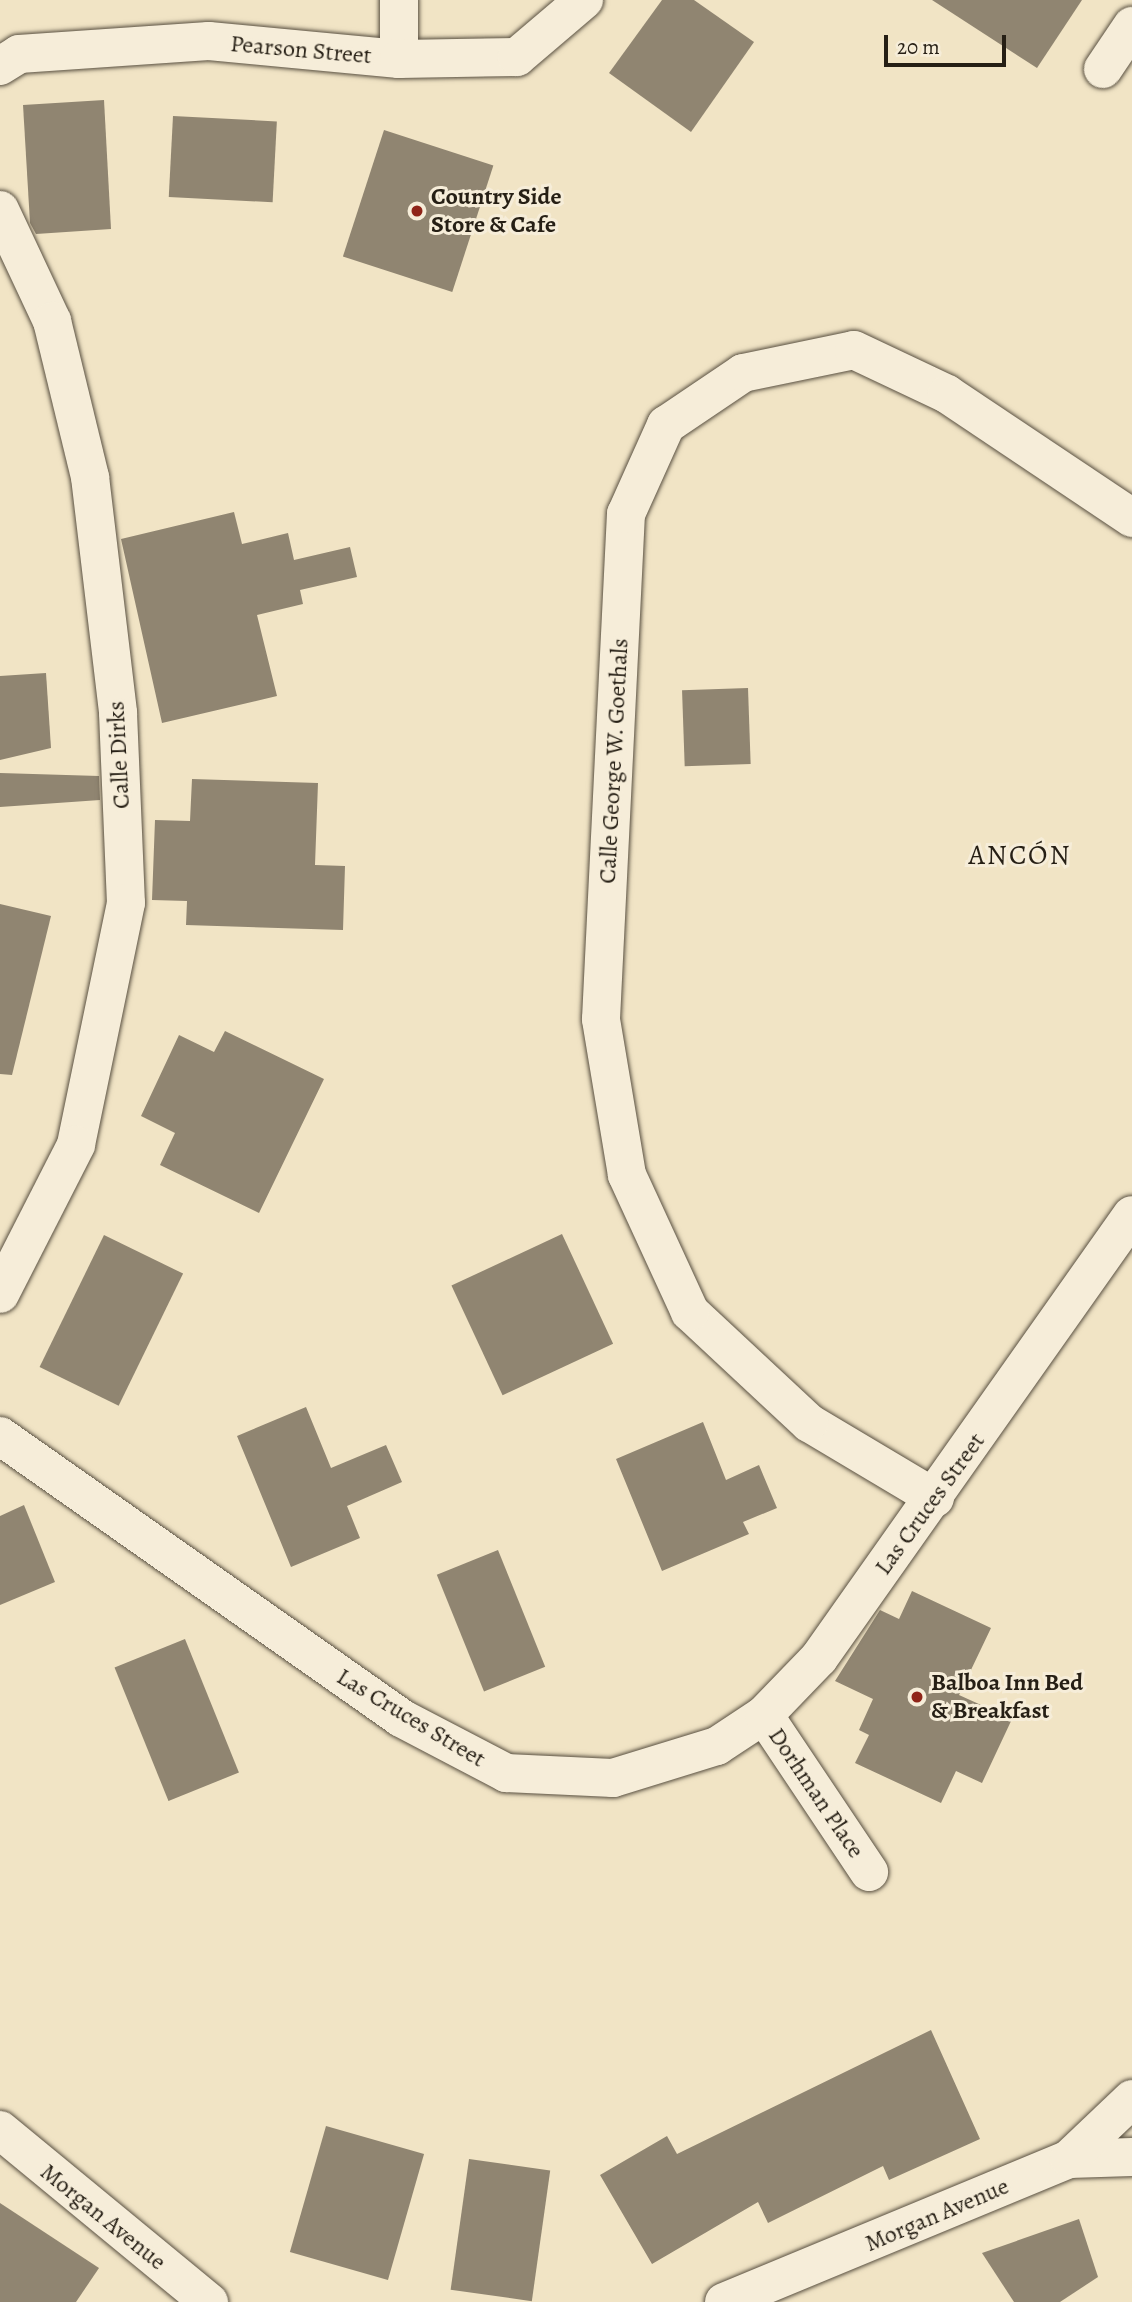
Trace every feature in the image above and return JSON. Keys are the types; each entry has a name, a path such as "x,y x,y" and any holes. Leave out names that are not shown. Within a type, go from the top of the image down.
{"street":[{"path":"399,0 399,59"},
{"name":"Pearson Street","path":"0,66 19,54 209,41 399,59 517,58 584,0"},
{"path":"1103,69 1132,26"},
{"name":"Calle Dirks","path":"0,210 52,321 90,477 118,713 126,903 76,1145 0,1294"},
{"name":"Calle George W. Goethals","path":"935,1498 809,1423 690,1312 627,1175 601,1019 626,514 666,425 743,373 854,350 947,394 1132,518"},
{"name":"Las Cruces Street","path":"0,1436 401,1718 506,1773 613,1778 718,1746 764,1715 819,1658 935,1498 1132,1215"},
{"name":"Dorhman Place","path":"764,1715 869,1872"},
{"name":"Morgan Avenue","path":"724,2302 1069,2159 1132,2099"},
{"name":"Morgan Avenue","path":"0,2130 209,2302"},
{"path":"1069,2159 1132,2157"}],"building":[{"path":"662,0 694,0 754,42 691,132 609,73"},
{"path":"932,0 1082,0 1037,68"},
{"path":"104,100 111,229 36,234 30,223 23,105"},
{"path":"173,116 277,121 273,202 169,197"},
{"name":"Country Side Store & Cafe","path":"384,130 493,166 452,292 343,256"},
{"path":"234,512 242,544 288,533 294,560 350,547 357,577 300,590 303,604 257,615 277,696 162,723 121,539"},
{"path":"46,673 51,748 0,760 0,676"},
{"path":"748,688 751,764 685,766 682,690"},
{"path":"0,773 99,776 100,800 0,807"},
{"path":"192,779 318,783 315,865 345,866 343,930 186,925 187,901 152,900 155,820 190,821"},
{"path":"0,904 51,916 12,1075 0,1074"},
{"path":"225,1031 324,1079 259,1213 160,1165 175,1133 141,1116 179,1035 214,1052"},
{"path":"562,1234 613,1344 503,1395 451,1286"},
{"path":"104,1235 183,1274 119,1406 40,1367"},
{"path":"306,1407 331,1468 386,1445 402,1482 347,1506 360,1538 291,1567 237,1436"},
{"path":"703,1422 726,1480 759,1465 777,1508 743,1522 749,1534 662,1571 616,1459"},
{"path":"24,1505 55,1582 0,1605 0,1516"},
{"path":"498,1550 545,1667 484,1692 437,1575"},
{"name":"Balboa Inn Bed & Breakfast","path":"912,1591 991,1628 959,1695 1012,1719 982,1783 956,1771 941,1803 855,1763 869,1735 859,1730 873,1699 835,1681 880,1610 899,1619"},
{"path":"185,1639 239,1773 168,1801 115,1667"},
{"path":"931,2030 980,2139 889,2180 883,2166 768,2223 758,2202 652,2264 600,2175 667,2136 677,2154"},
{"path":"326,2126 424,2154 388,2280 290,2252"},
{"path":"469,2159 550,2170 532,2301 451,2290"},
{"path":"0,2203 99,2268 76,2302 0,2302"},
{"path":"1079,2219 1098,2277 1060,2302 1014,2302 982,2253"}],"place":[{"name":"Country Side Store & Cafe","path":"417,211"},
{"name":"Balboa Inn Bed & Breakfast","path":"917,1697"}],"district":[{"name":"ANCÓN","path":"1020,855"}]}
